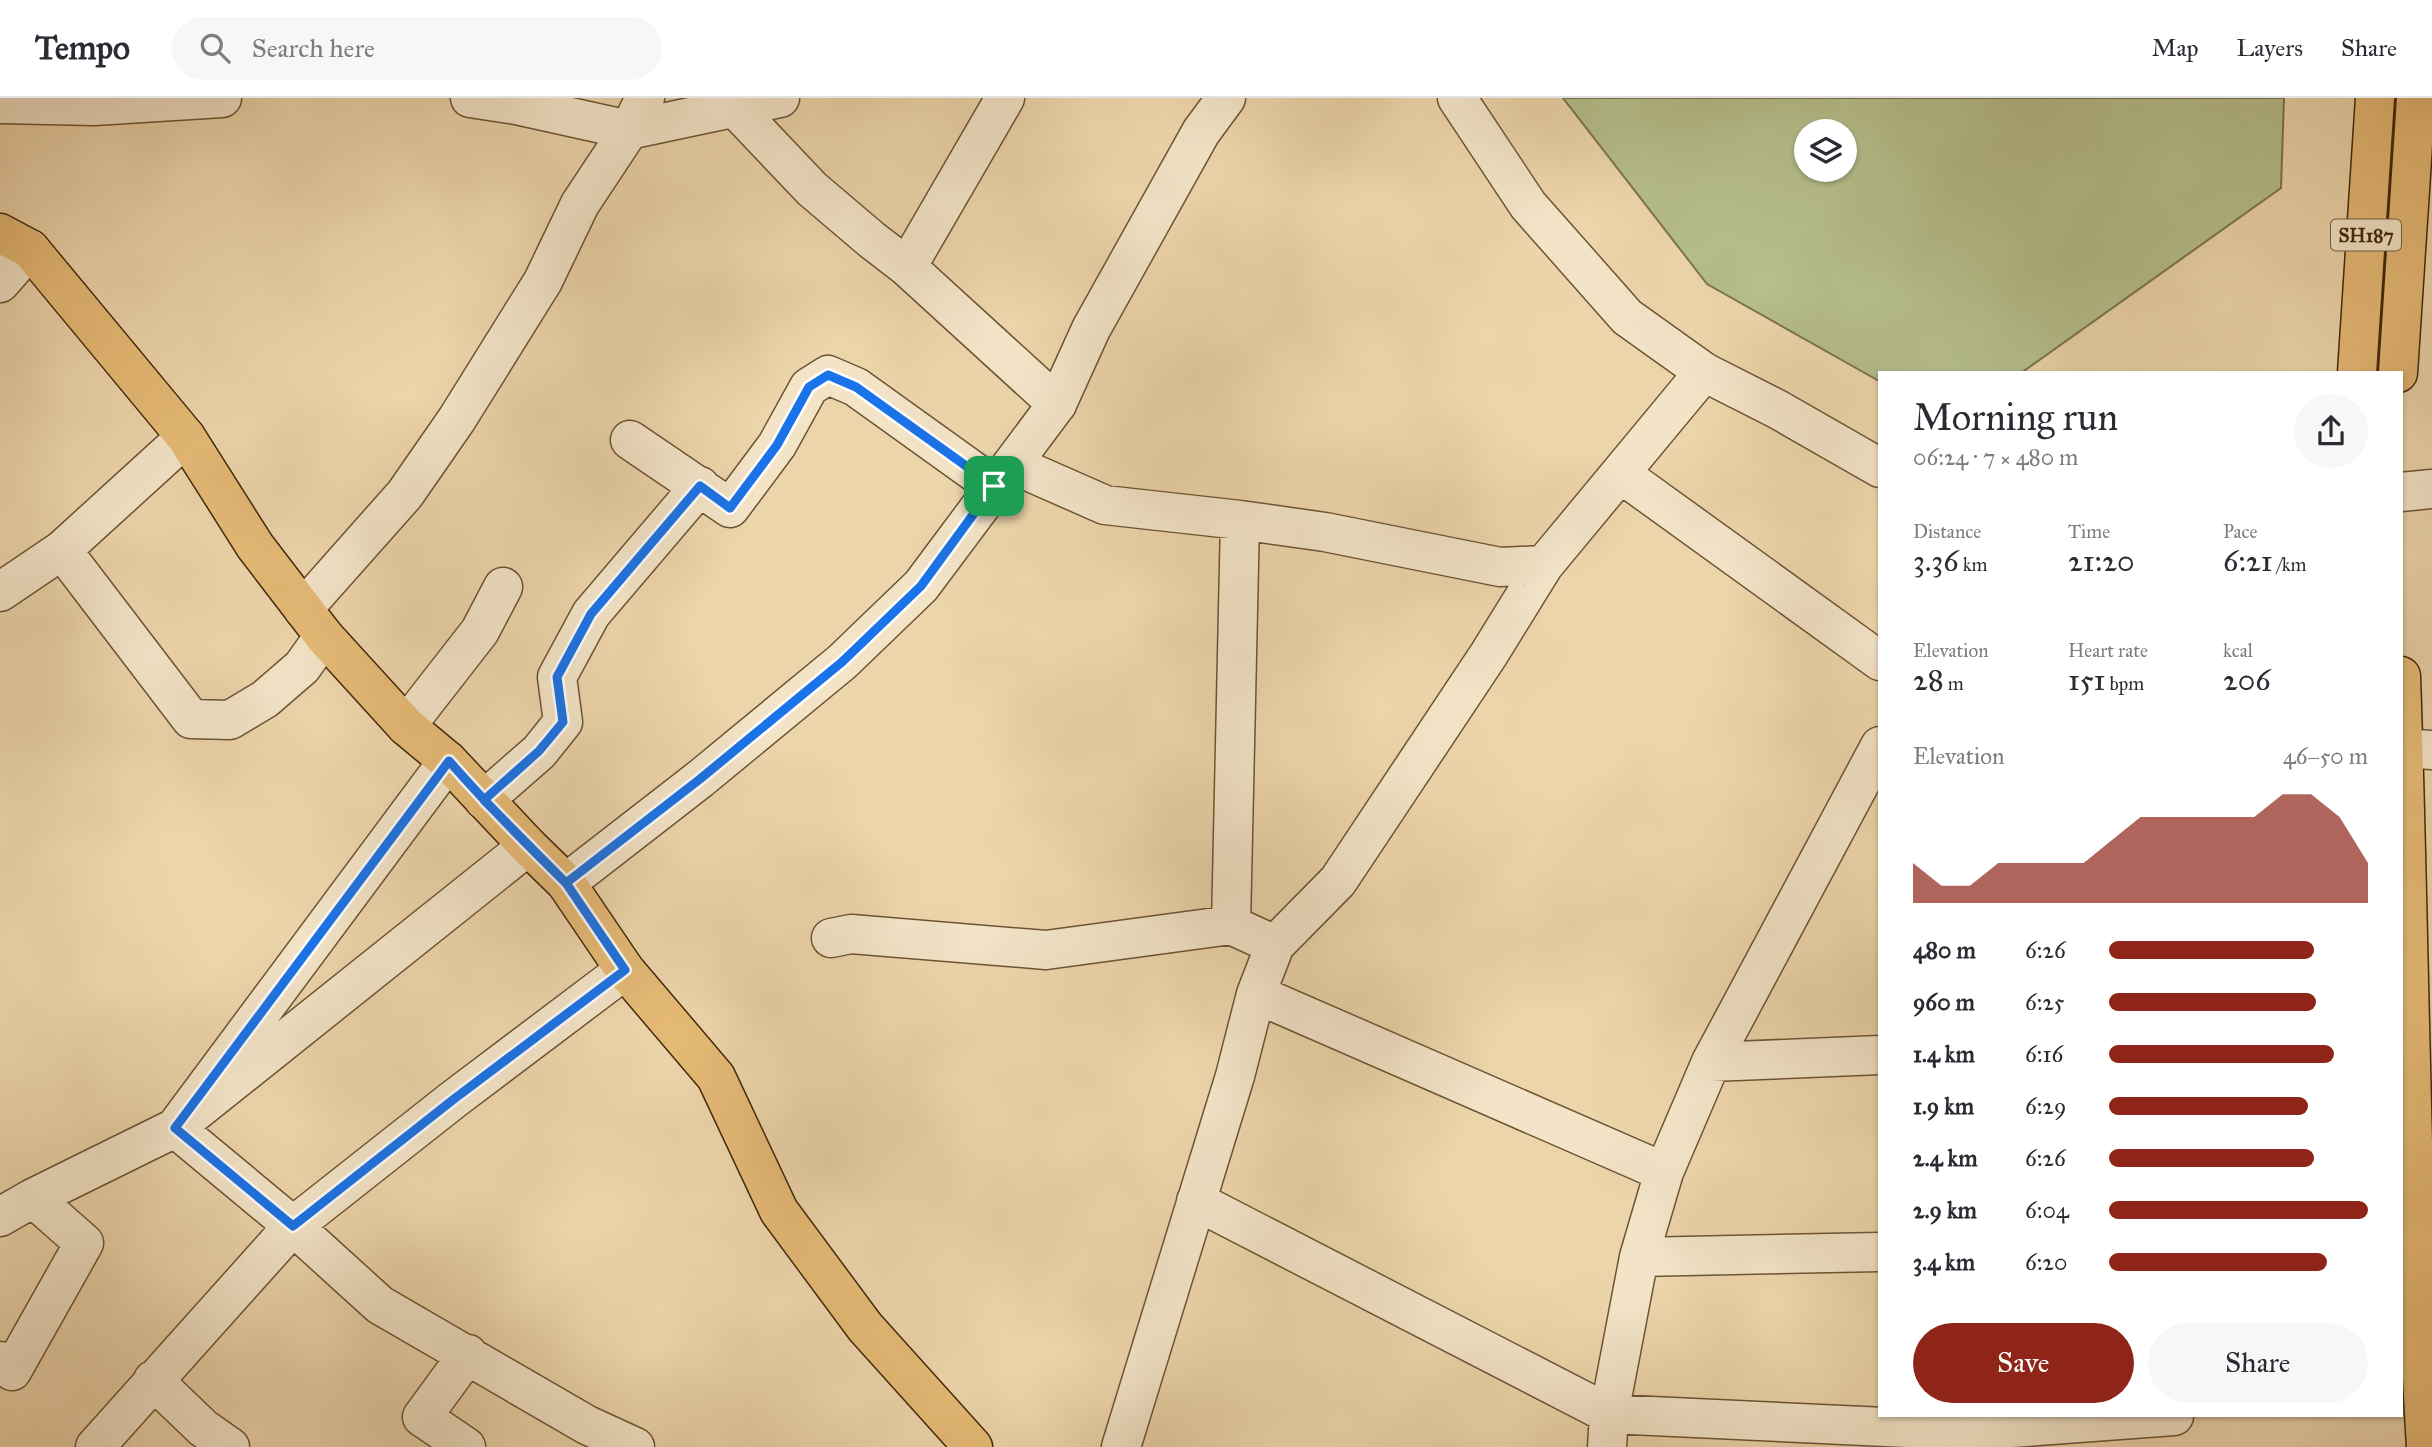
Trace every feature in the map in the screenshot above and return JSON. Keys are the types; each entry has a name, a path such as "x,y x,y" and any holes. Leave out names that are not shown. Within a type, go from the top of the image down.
{"main road":[{"name":"SH187","path":"2357,371 2375,98"},
{"name":"SH187","path":"2398,371 2421,113"},
{"path":"15,241 186,437 255,546 314,623 406,726 449,761 566,883 625,970 716,1077 779,1211 865,1326 973,1447"},
{"path":"2403,685 2418,749 2404,834 2414,1034 2419,1398 2426,1447"}],"street":[{"path":"7,102 222,98"},
{"path":"470,98 516,105 637,114 736,109 780,98"},
{"path":"907,267 1005,98"},
{"path":"566,883 700,779 842,662 921,586 1057,404 1091,329 1201,132 1226,98"},
{"path":"1457,98 1528,205 1627,317 1704,372 1777,409 1878,467"},
{"path":"736,109 813,189 907,267 1057,404"},
{"path":"62,550 191,719 230,720 265,699 302,667 314,623 457,419 543,281 580,204 637,114"},
{"path":"0,283 15,241"},
{"path":"1121,1447 1235,1076 1256,994 1275,945 1338,881 1489,654 1544,565 1704,372"},
{"path":"630,440 730,508 777,445 809,387 828,375 856,387 1004,475 1105,505 1325,532 1500,567 1544,565"},
{"path":"0,592 62,550 186,437"},
{"path":"1621,474 1878,659"},
{"path":"484,800 539,751 563,722 557,677 591,614 700,486"},
{"path":"2403,492 2432,489"},
{"path":"1231,925 1240,520"},
{"path":"406,726 480,631 503,587"},
{"path":"1608,1431 1639,1258 1664,1172 1711,1062 1878,750"},
{"path":"175,1128 449,761"},
{"path":"0,1217 175,1128 528,846"},
{"path":"831,938 851,934 1046,950 1231,925 1275,945"},
{"path":"95,1447 293,1226 454,1099 625,970"},
{"path":"1256,994 1664,1172"},
{"path":"1711,1062 1878,1055"},
{"path":"175,1128 293,1226 380,1305 587,1425 635,1447"},
{"path":"4,1372 84,1243 33,1198"},
{"path":"1196,1201 1608,1431 1971,1431 2160,1417"},
{"path":"1639,1258 1878,1252"},
{"path":"466,1447 422,1417 468,1354"},
{"path":"153,1380 203,1428 230,1447"}],"green space":[{"path":"1563,98 2284,98 2281,188 2024,371 1878,371 1878,380 1707,284"}],"route":[{"path":"994,486 856,387 828,375 809,387 777,445 730,508 700,486 591,614 557,677 563,722 539,751 484,800 566,883 625,970 454,1099 293,1226 175,1128 449,761 484,800 528,846 566,883 700,779 842,662 921,586 994,486"}]}
